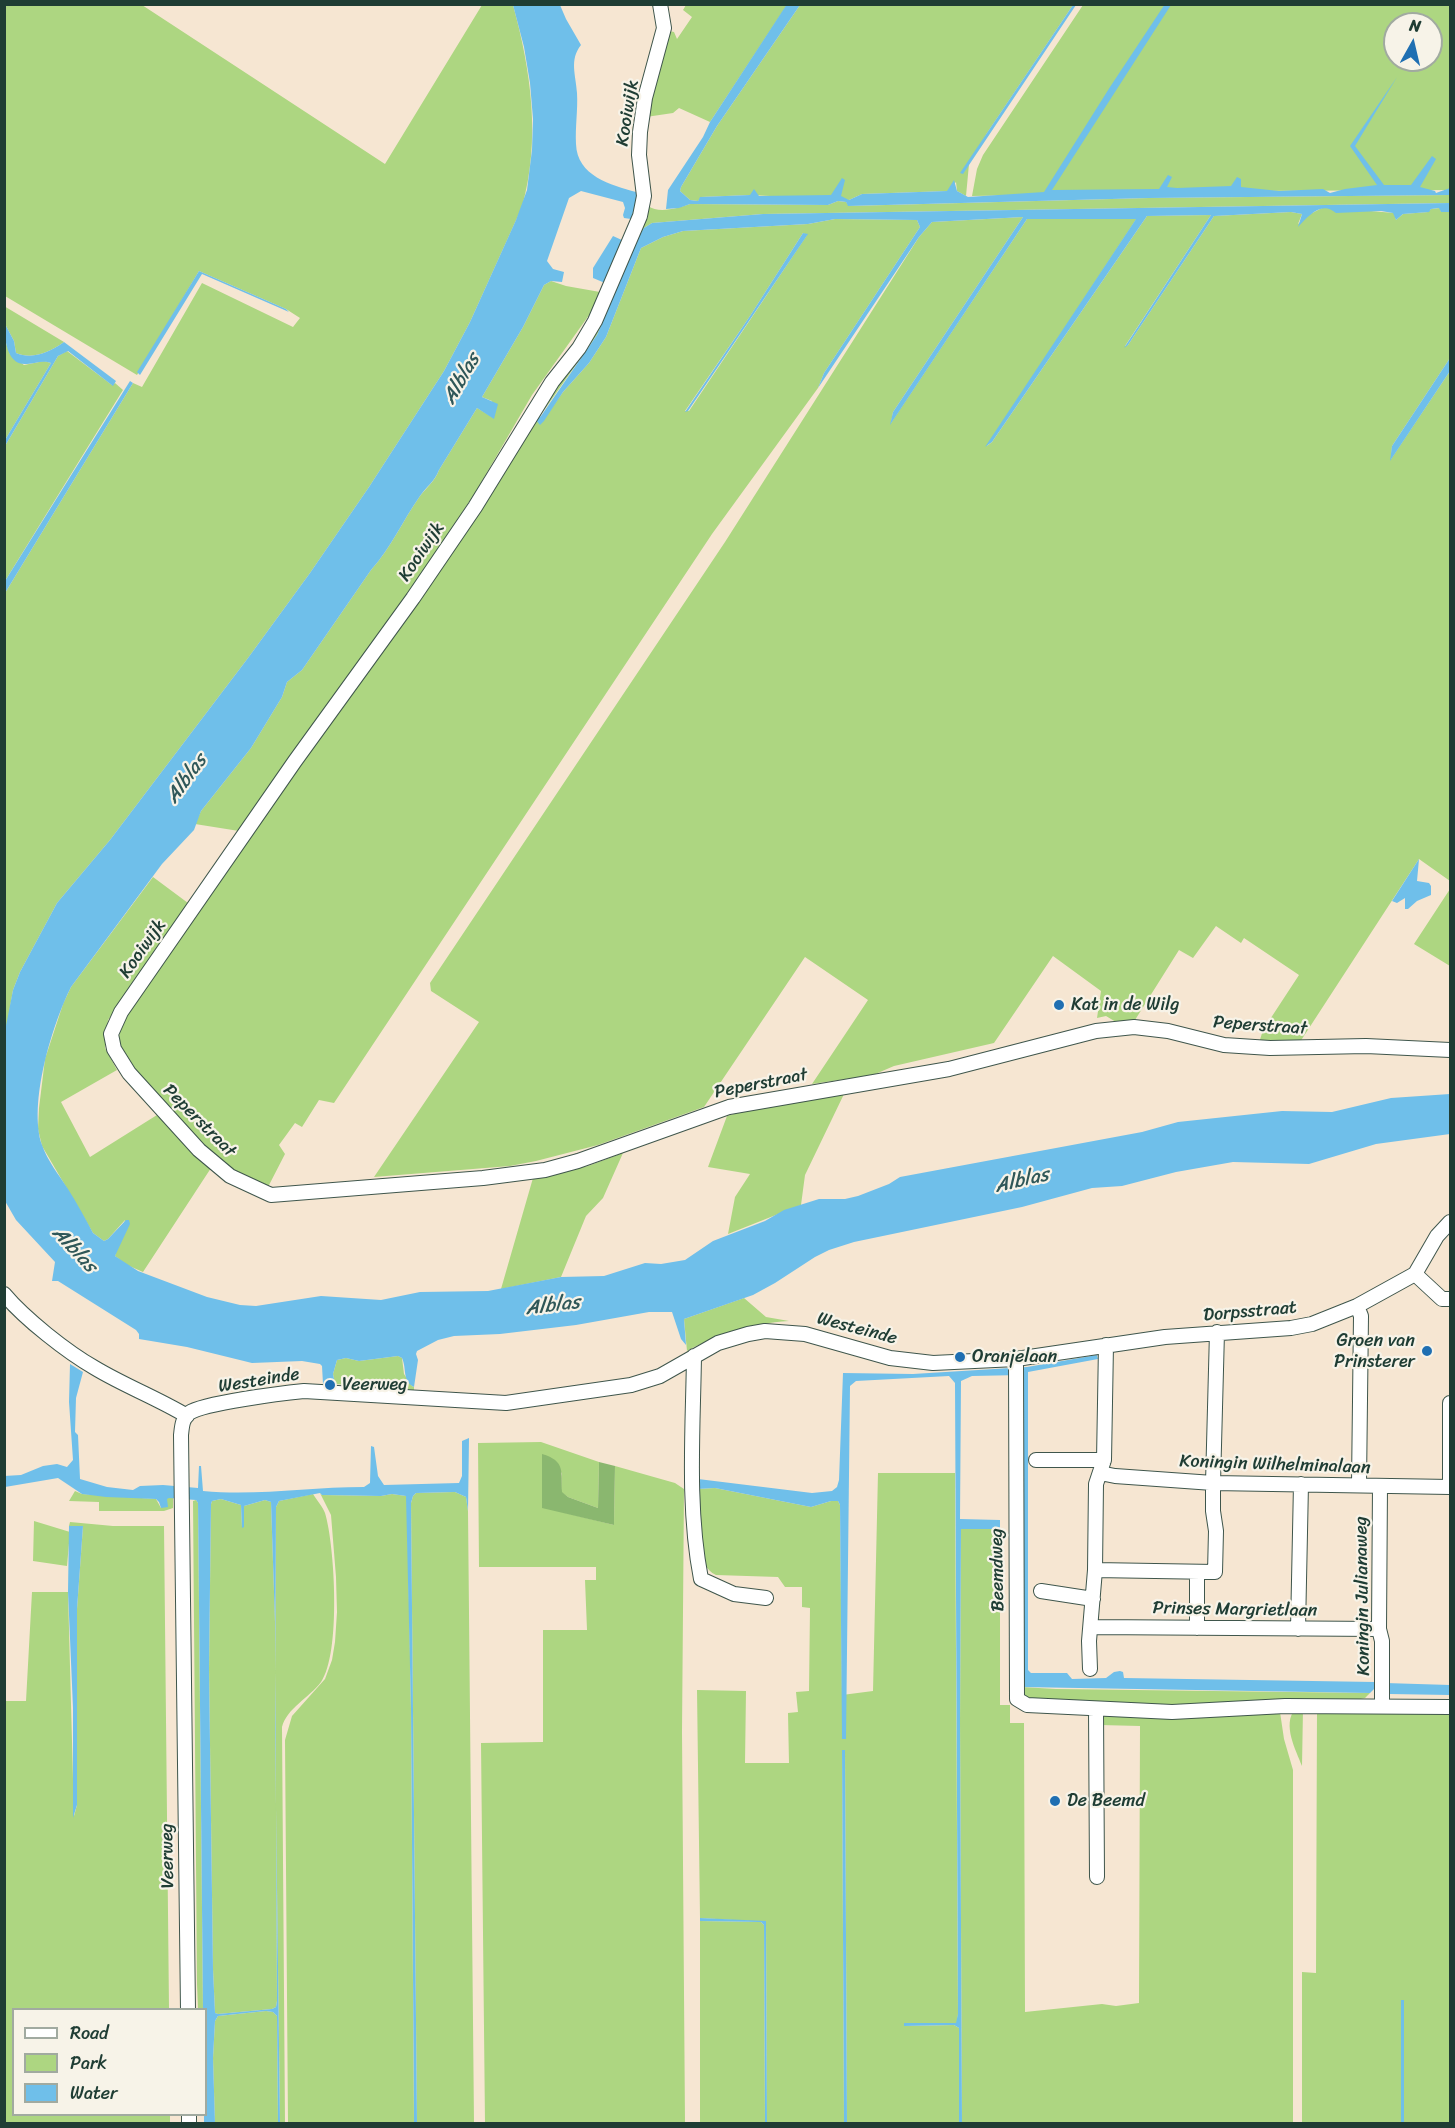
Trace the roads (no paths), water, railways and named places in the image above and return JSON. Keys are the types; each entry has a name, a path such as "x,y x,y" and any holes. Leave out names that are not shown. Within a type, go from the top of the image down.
{"street":[{"name":"Kooiwijk","path":"129,1073 114,1049 111,1034 122,1012 295,761 413,598 475,507 552,382 579,348 595,321 640,216 644,196 639,155 640,132 645,98 664,28 660,4"},
{"name":"Peperstraat","path":"129,1073 199,1150 230,1176 271,1195 483,1178 545,1170 578,1161 729,1107 949,1069 1096,1031 1134,1027 1168,1031 1224,1045 1259,1047 1366,1046 1450,1050"},
{"name":"Dorpsstraat","path":"1016,1359 1106,1345 1217,1332 1291,1328 1312,1324 1357,1306 1414,1274 1437,1236 1450,1222"},
{"path":"1414,1274 1442,1299 1450,1299"},
{"path":"4,1294 56,1341 95,1368 187,1416"},
{"path":"1357,1306 1361,1316 1359,1484"},
{"name":"Westeinde","path":"187,1416 194,1411 216,1405 304,1391 506,1403 631,1385 660,1376 718,1343 765,1331 805,1334 890,1358 917,1362 1016,1359"},
{"path":"1095,1569 1215,1572 1216,1531 1213,1483 1217,1332"},
{"path":"1090,1669 1096,1484 1102,1466 1106,1345"},
{"path":"694,1356 693,1509 695,1549 701,1579 734,1594 765,1598"},
{"name":"Beemdweg","path":"1016,1359 1017,1699 1027,1705 1172,1712 1285,1706 1450,1707"},
{"path":"1450,1403 1450,1487"},
{"name":"Veerweg","path":"187,1416 182,1427 188,2008"},
{"name":"Koningin Wilhelminalaan","path":"1036,1460 1102,1466 1115,1476 1213,1483 1450,1487"},
{"path":"1298,1629 1301,1484"},
{"name":"Koningin Julianaweg","path":"1380,1486 1379,1629 1382,1641 1382,1705"},
{"path":"1197,1572 1197,1628"},
{"path":"1041,1591 1093,1599"},
{"name":"Prinses Margrietlaan","path":"1091,1627 1379,1629"},
{"path":"1096,1709 1097,1876"}],"water":[{"path":"787,4 800,5 717,126 681,187 680,191 690,200 698,201 700,197 750,195 754,189 759,196 831,195 842,178 845,180 841,196 849,200 862,194 947,191 954,180 957,191 968,197 1044,192 1165,4 1171,5 1052,190 1159,189 1168,175 1172,177 1167,187 1177,188 1231,186 1237,177 1241,179 1241,187 1279,191 1323,189 1330,193 1377,185 1350,146 1397,77 1355,146 1384,185 1411,185 1432,156 1436,159 1420,187 1436,193 1450,188 1450,195 1149,198 848,206 846,202 838,201 828,205 690,204 666,209 668,190"},
{"name":"Alblas","path":"513,5 560,5 581,45 574,62 578,155 582,164 597,177 636,192 637,199 631,219 624,218 623,202 581,191 569,198 547,261 553,269 564,272 562,282 551,281 544,285 523,327 482,397 498,404 494,419 477,408 385,553 302,670 287,682 282,697 251,748 201,811 194,830 162,864 71,987 56,1022 44,1065 38,1108 38,1128 47,1156 93,1233 104,1241 126,1220 129,1220 130,1224 115,1256 138,1271 207,1297 240,1305 256,1306 321,1296 381,1300 420,1292 488,1291 561,1277 604,1276 645,1263 661,1264 685,1260 713,1241 765,1221 784,1210 819,1199 845,1199 889,1184 900,1177 1142,1132 1178,1122 1282,1111 1332,1112 1391,1098 1450,1094 1450,1134 1376,1144 1309,1164 1233,1162 1176,1172 1122,1186 1092,1188 1022,1207 854,1242 815,1257 753,1295 684,1319 686,1345 681,1339 672,1312 649,1312 576,1325 500,1334 454,1336 438,1340 417,1351 414,1387 406,1378 402,1358 398,1356 359,1361 346,1358 337,1360 333,1374 335,1384 323,1384 320,1364 302,1361 252,1363 187,1347 139,1339 136,1330 58,1281 52,1281 55,1262 16,1220 5,1201 4,1036 13,990 20,972 57,903 110,840 310,573 444,371 470,322 527,190 533,119 524,47"},
{"path":"1073,5 1076,5 963,174 960,173"},
{"path":"1450,203 1450,212 1441,212 1439,208 1431,209 1429,212 1403,214 1396,220 1393,213 1381,211 1336,213 1326,208 1315,211 1298,227 1302,214 1291,212 1214,216 1124,348 1211,215 1147,216 992,442 985,447 1136,219 1027,219 890,425 893,412 1023,217 932,222 919,237 818,388 824,373 920,227 917,220 835,219 808,224 683,231 663,237 641,248 606,337 589,363 563,392 544,421 540,425 536,420 597,335 639,236 644,228 652,223 763,214"},
{"path":"803,233 808,234 688,411 685,412 750,316"},
{"path":"613,236 624,241 605,283 593,278 593,268"},
{"path":"199,271 289,312 202,274 140,375 137,372"},
{"path":"5,324 14,341 16,353 29,356 41,354 64,342 116,381 113,386 68,351 58,356 5,446 5,440 51,363 27,364 15,361 6,344"},
{"path":"1450,358 1450,371 1390,461 1392,446"},
{"path":"130,381 133,383 5,593 5,581"},
{"path":"1419,859 1417,881 1429,883 1431,895 1405,909 1405,898 1397,903 1392,901"},
{"path":"1097,1355 1098,1359 1028,1372 1028,1670 1031,1673 1067,1673 1072,1679 1106,1678 1120,1671 1123,1672 1124,1678 1375,1682 1375,1688 1370,1693 1021,1687 1021,1375 972,1376 961,1381 960,1519 1000,1520 1000,1529 961,1529 962,2123 959,2123 959,2028 954,2025 904,2026 904,2023 956,2023 958,2014 955,1383 949,1376 856,1381 850,1386 846,1739 842,1739 840,1505 838,1501 811,1507 715,1488 697,1489 698,1479 812,1493 832,1491 837,1487 839,1480 843,1373 913,1374 1027,1367"},
{"path":"70,1364 83,1372 76,1398 75,1432 78,1435 80,1479 107,1487 133,1490 140,1486 163,1485 198,1488 199,1466 201,1466 203,1491 263,1492 364,1487 370,1483 371,1446 374,1447 378,1476 384,1485 459,1483 462,1476 462,1441 469,1438 468,1511 466,1497 455,1492 416,1493 411,1503 417,2123 414,2123 411,1709 406,1496 392,1494 381,1496 322,1495 320,1493 279,1501 276,1507 275,1672 271,1502 265,1500 244,1506 244,1527 242,1528 241,1505 221,1499 212,1501 211,1504 209,1669 215,2013 276,2007 276,1807 280,2123 278,2123 277,2016 273,2012 266,2011 218,2016 215,2021 213,2058 215,2123 204,2123 204,2116 207,2116 207,2008 203,2008 198,1503 196,1500 169,1498 167,1499 168,1507 161,1508 156,1499 82,1494 58,1478 5,1487 4,1476 21,1475 43,1466 57,1464 67,1467 73,1460 69,1402"},
{"path":"69,1526 83,1526 77,1609 77,1805 73,1818 73,1708 68,1592"},
{"path":"1385,1683 1450,1685 1450,1695 1390,1694"},
{"path":"842,1750 845,1750 847,2124 844,2123"},
{"path":"700,1918 766,1921 767,2123 765,2123 764,1925 761,1922 700,1921"},
{"path":"1401,2000 1404,2000 1404,2124 1401,2123"}],"place":[{"name":"Kat in de Wilg","path":"1059,1005"},
{"name":"Groen van Prinsterer","path":"1427,1351"},
{"name":"Oranjelaan","path":"960,1357"},
{"name":"Veerweg","path":"330,1385"},
{"name":"De Beemd","path":"1055,1801"}]}
